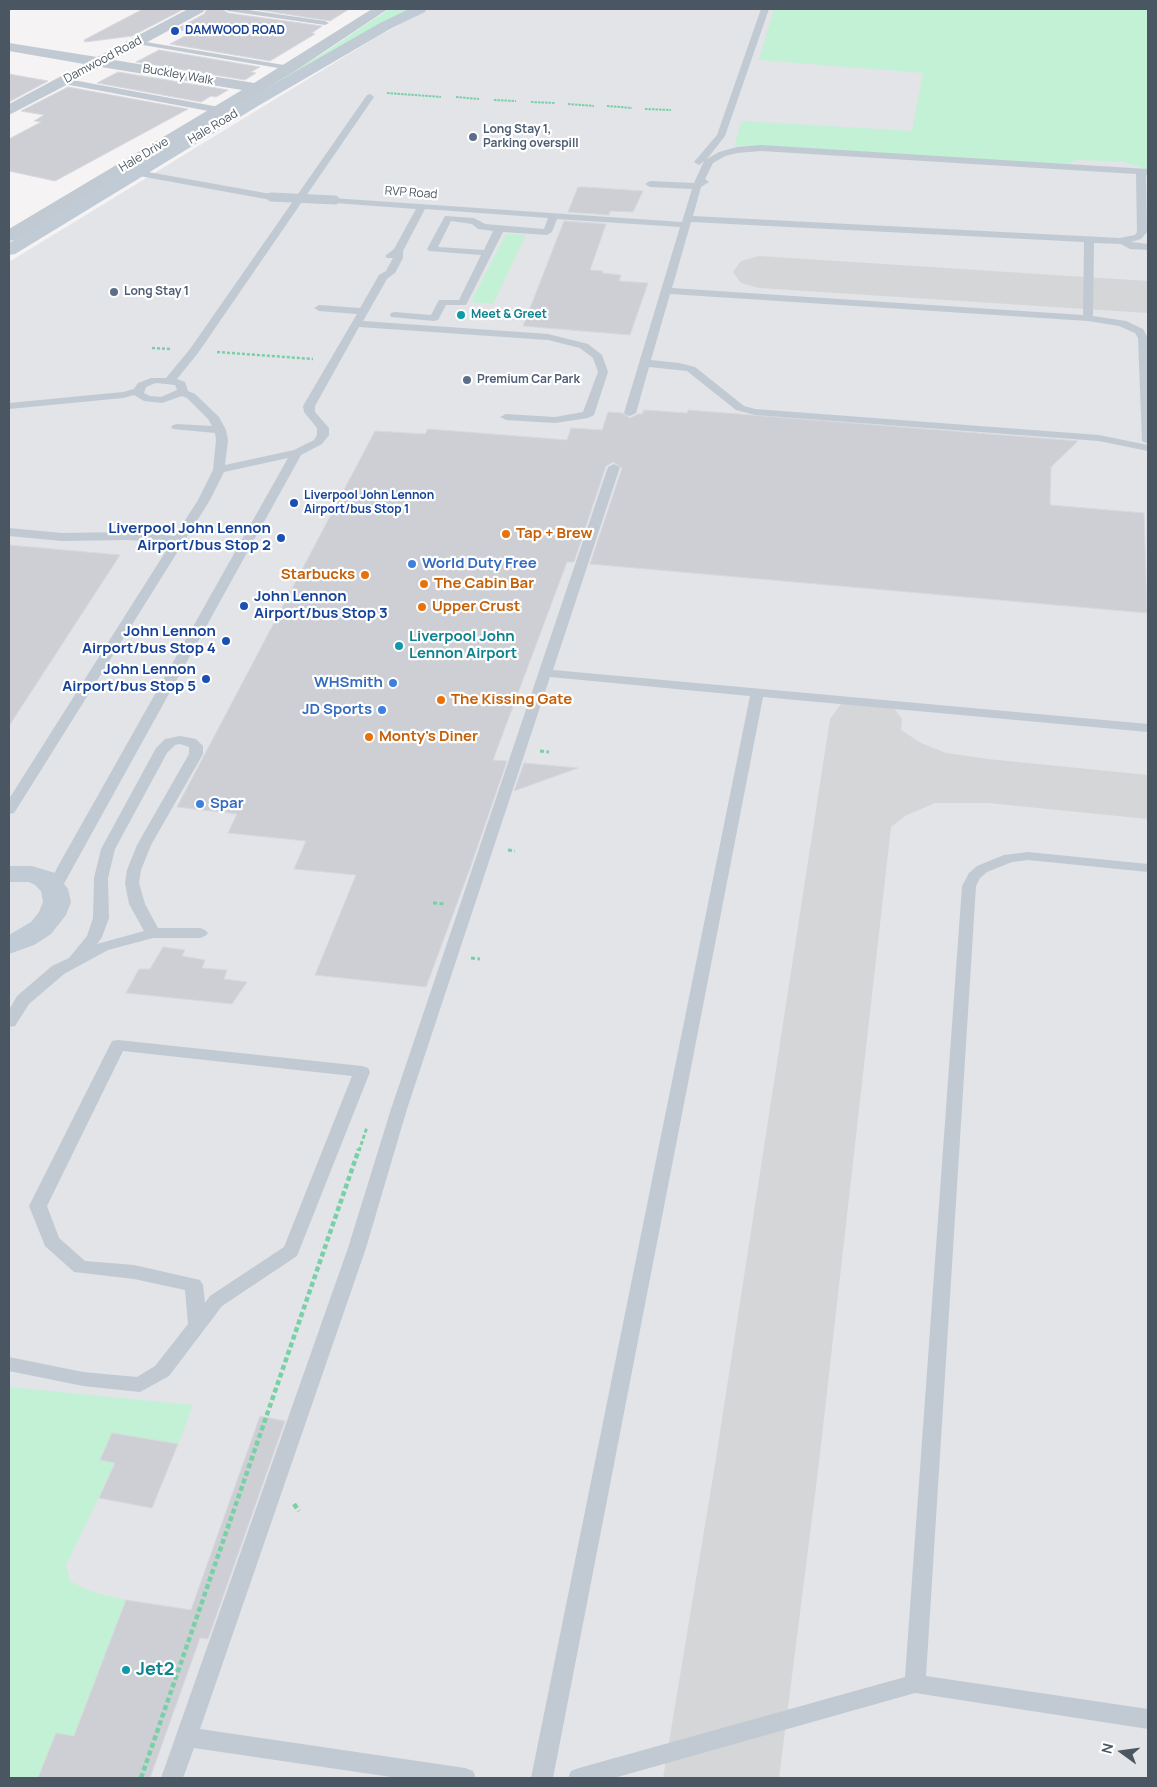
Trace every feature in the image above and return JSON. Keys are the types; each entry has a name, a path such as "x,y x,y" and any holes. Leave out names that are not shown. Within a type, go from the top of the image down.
{"street":[{"name":"Damwood Road","path":"9,110 198,9"},
{"name":"Hale Drive","path":"9,236 290,68 381,9"},
{"name":"Hale Road","path":"9,250 252,103 385,26 420,9"},
{"name":"Buckley Walk","path":"9,47 255,88"},
{"path":"9,874 32,874 45,879 54,889 57,902 52,916 41,928 24,939 9,945"}],"lane":[{"path":"228,9 325,23"},
{"path":"630,413 666,291 698,162 721,136 765,9"},
{"path":"137,42 290,68"},
{"path":"62,81 219,110"},
{"path":"170,380 194,351 370,97"},
{"path":"721,136 724,145 733,151"},
{"path":"692,186 709,161 722,154 733,151 772,149 1073,168"},
{"path":"650,184 692,186 713,177 716,166 722,159 747,152 1073,168"},
{"path":"1073,168 1075,164 1084,162 1111,164 1129,166 1143,175 1142,232 1138,237 1124,241"},
{"name":"RVP Road","path":"137,173 271,197 683,223 1124,241 1130,246 1148,247"},
{"path":"219,470 244,463 297,453 318,442 323,435 324,428 310,412 309,406 383,277 390,273 398,258 398,251 422,206"},
{"path":"487,253 432,249 448,218 474,221 481,225 481,227 547,232 554,215"},
{"path":"395,315 434,318 443,302 462,303 500,228"},
{"path":"1088,318 1089,241"},
{"path":"666,291 1088,318 1108,320 1127,325 1139,331 1142,338 1148,441"},
{"path":"319,308 364,311"},
{"path":"356,324 548,337 584,346 598,357 603,372 588,415 555,420 506,417"},
{"path":"645,363 691,369 733,404 755,412 1099,438 1148,448"},
{"path":"170,380 181,384 183,387 181,392 169,398 155,400 143,397 138,392 142,385 148,382 170,380"},
{"path":"9,406 138,392"},
{"path":"9,810 204,500 219,470 222,440 220,430 213,417 191,396 181,392"},
{"path":"177,427 220,430"},
{"path":"54,889 68,860 297,453"},
{"path":"172,1778 356,1248 400,1110 614,467"},
{"path":"9,532 62,537 128,536 179,540"},
{"path":"545,673 1148,728"},
{"path":"542,1778 757,692"},
{"path":"75,961 94,936 101,918 101,878 108,849 161,751 170,742 180,740 191,742 196,746 196,754 144,845 134,870 132,882 137,904 152,933"},
{"path":"915,1684 969,886 974,876 982,869 1009,858 1028,856 1148,868"},
{"path":"9,1022 23,1000 58,970 103,947 152,933 200,934"},
{"path":"9,1364 83,1380 140,1384 162,1371 216,1301 291,1251 362,1072 118,1046 38,1206 51,1241 80,1267 134,1272 194,1285 197,1324"},
{"path":"579,1778 915,1684 1148,1719"},
{"path":"187,1737 465,1778"}],"path":[{"path":"381,93 441,97"},
{"path":"456,98 479,99"},
{"path":"494,100 516,101"},
{"path":"531,102 555,103"},
{"path":"568,104 594,106"},
{"path":"607,106 632,108"},
{"path":"645,109 671,110"},
{"path":"152,348 321,360"},
{"path":"442,912 445,904"},
{"path":"141,1778 370,1117"}],"shaded area":[{"name":"Liverpool John Lennon Airport","path":"430,9 1148,9 1148,1778 9,1778 9,262 380,35"}],"green space":[{"path":"389,9 411,9 183,138 325,52"},
{"path":"774,9 1148,9 1148,170 1124,162 1077,160 1066,165 735,145 741,121 912,131 923,73 759,60"},
{"path":"506,234 526,235 493,304 471,302"},
{"path":"9,1387 193,1405 178,1444 112,1433 100,1459 115,1463 66,1565 70,1581 90,1591 126,1600 74,1736 56,1733 38,1778 9,1778"}],"building":[{"path":"143,9 184,9 132,36 85,42 84,40"},
{"path":"207,9 222,9 228,13 322,26 312,33 315,34 270,61 170,44 200,28 171,32 204,14"},
{"path":"253,9 349,9 330,21"},
{"path":"159,50 260,67 251,72 256,73 245,80 136,62"},
{"path":"118,72 228,90 216,97 211,96 201,102 97,83"},
{"path":"9,74 48,81 9,102"},
{"path":"68,87 188,109 55,181 9,171 9,139 41,122 34,121 44,115 21,111"},
{"path":"578,187 643,191 633,212 610,211 609,215 568,212"},
{"path":"564,221 606,224 590,270 621,275 619,281 648,283 630,335 523,326"},
{"name":"Liverpool John Lennon Airport","path":"644,410 687,413 688,410 1078,441 1051,467 1050,505 1144,513 1147,613 590,564 622,468 613,462 606,466 574,562 567,562 493,760 507,761 426,987 315,975 356,875 294,869 306,841 228,833 237,814 177,807 375,431 425,434 428,429 567,440 571,428 602,430 608,412 622,413 630,418 642,414"},
{"path":"9,545 120,555 9,726"},
{"path":"524,763 578,768 514,791"},
{"path":"163,947 185,950 182,956 205,960 202,968 227,970 224,979 247,982 232,1004 126,993 139,969 150,969"},
{"path":"260,1416 285,1421 208,1639 200,1638 150,1778 38,1778 56,1733 74,1736 126,1600 191,1610"},
{"path":"112,1433 178,1444 152,1508 99,1498 115,1463 100,1460"}],"taxiway":[{"path":"759,272 1148,297"},
{"path":"721,1778 766,1471 866,719"},
{"path":"865,727 867,739 895,758 922,769 988,781"},
{"path":"850,840 854,823 863,812 879,800 903,789 933,781 988,781"},
{"path":"988,781 1148,797"}],"place":[{"name":"DAMWOOD ROAD","path":"175,31"},
{"name":"Long Stay 1, Parking overspill","path":"473,137"},
{"name":"Long Stay 1","path":"114,292"},
{"name":"Meet & Greet","path":"461,315"},
{"name":"Premium Car Park","path":"467,380"},
{"name":"Liverpool John Lennon Airport/bus Stop 1","path":"294,503"},
{"name":"Tap + Brew","path":"506,534"},
{"name":"Liverpool John Lennon Airport/bus Stop 2","path":"281,538"},
{"name":"World Duty Free","path":"412,564"},
{"name":"Starbucks","path":"365,575"},
{"name":"The Cabin Bar","path":"424,584"},
{"name":"John Lennon Airport/bus Stop 3","path":"244,606"},
{"name":"Upper Crust","path":"422,607"},
{"name":"John Lennon Airport/bus Stop 4","path":"226,641"},
{"name":"Liverpool John Lennon Airport","path":"399,646"},
{"name":"John Lennon Airport/bus Stop 5","path":"206,679"},
{"name":"WHSmith","path":"393,683"},
{"name":"The Kissing Gate","path":"441,700"},
{"name":"JD Sports","path":"382,710"},
{"name":"Monty's Diner","path":"369,737"},
{"name":"Spar","path":"200,804"},
{"name":"Jet2","path":"126,1670"}]}
